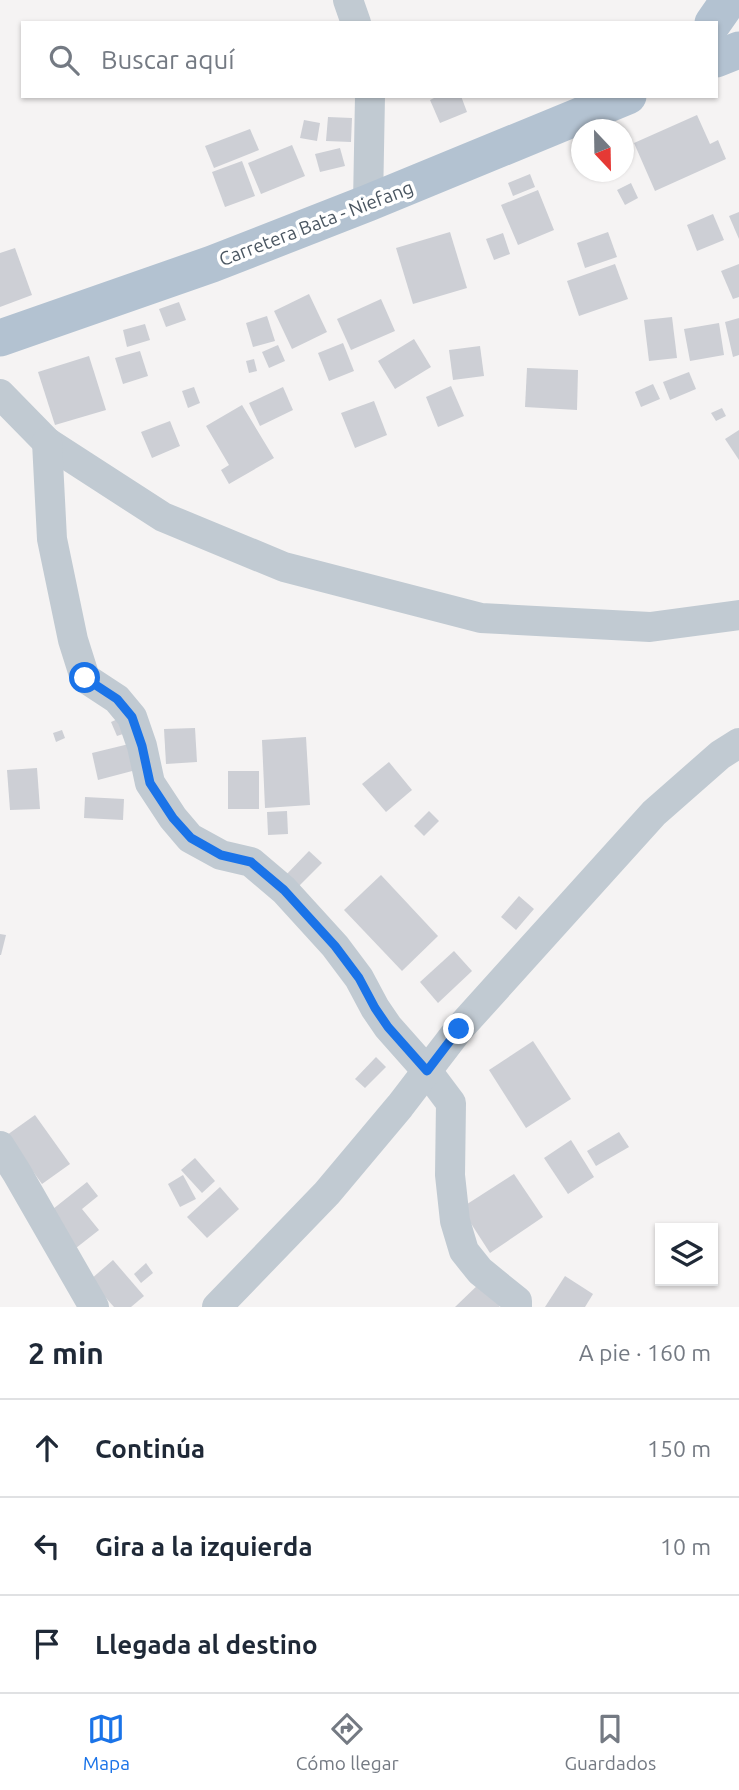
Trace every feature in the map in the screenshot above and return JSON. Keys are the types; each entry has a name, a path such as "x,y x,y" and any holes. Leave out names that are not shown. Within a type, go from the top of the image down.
{"main road":[{"path":"714,21 729,0"},
{"name":"Carretera Bata - Niefang","path":"0,338 212,264 623,98"}],"street":[{"path":"348,0 355,21"},
{"path":"368,203 370,98"},
{"path":"0,394 47,442 163,517 284,567 481,618 650,627 739,615"},
{"path":"47,442 52,539 73,640 85,678 117,699 132,717 150,783 173,818 191,838 221,855 251,862 284,890 335,946 359,978 388,1027 451,1103 450,1175 455,1221 464,1251 480,1272 517,1301 517,1307"},
{"path":"217,1307 327,1194 459,1029 654,813 720,755 739,743"},
{"path":"0,1146 94,1307"}],"building":[{"path":"462,98 467,112 440,123 430,100"},
{"path":"697,115 710,144 718,140 726,159 655,191 634,143"},
{"path":"328,117 352,118 351,142 326,141"},
{"path":"304,120 320,123 317,141 300,138"},
{"path":"250,129 259,150 214,168 205,146"},
{"path":"292,145 305,176 261,194 248,163"},
{"path":"340,148 345,166 320,172 315,154"},
{"path":"242,161 255,196 225,207 212,172"},
{"path":"530,174 535,187 513,196 508,183"},
{"path":"631,183 638,198 625,205 617,190"},
{"path":"538,190 554,230 518,245 501,205"},
{"path":"739,212 739,239 729,216"},
{"path":"713,214 724,240 697,251 687,225"},
{"path":"450,232 467,288 413,304 396,248"},
{"path":"608,232 617,257 585,268 577,243"},
{"path":"503,233 510,254 494,260 486,239"},
{"path":"15,248 32,295 0,307 0,253"},
{"path":"615,264 628,299 579,316 567,281"},
{"path":"739,264 739,297 733,299 721,271"},
{"path":"309,294 327,332 292,349 274,311"},
{"path":"381,299 395,331 351,350 337,319"},
{"path":"179,302 186,320 166,327 159,309"},
{"path":"267,316 275,341 253,347 246,323"},
{"path":"672,317 677,358 649,361 644,320"},
{"path":"739,318 739,355 733,357 725,322"},
{"path":"719,323 724,355 690,361 684,329"},
{"path":"145,324 150,340 127,347 123,330"},
{"path":"414,339 431,367 395,389 378,361"},
{"path":"343,343 354,371 329,381 318,353"},
{"path":"278,345 285,361 269,368 262,352"},
{"path":"480,346 484,376 453,380 449,350"},
{"path":"140,351 148,376 123,384 115,358"},
{"path":"89,356 106,410 55,425 38,372"},
{"path":"254,359 257,371 249,373 246,361"},
{"path":"527,368 578,370 577,410 525,407"},
{"path":"689,372 696,389 670,400 663,382"},
{"path":"653,384 660,399 641,407 635,392"},
{"path":"451,386 464,416 438,427 426,397"},
{"path":"194,387 200,403 188,408 182,391"},
{"path":"283,387 293,410 260,426 249,403"},
{"path":"374,401 387,435 355,448 341,413"},
{"path":"242,405 274,458 229,484 221,470 229,465 206,426"},
{"path":"722,408 726,416 716,421 711,413"},
{"path":"170,421 180,446 152,458 141,432"},
{"path":"739,430 739,460 725,439"},
{"path":"120,718 126,733 117,736 111,722"},
{"path":"195,728 197,762 166,764 164,729"},
{"path":"62,730 65,738 56,742 53,733"},
{"path":"306,737 310,805 265,808 262,740"},
{"path":"129,744 136,770 98,780 92,753"},
{"path":"389,762 412,790 386,812 362,784"},
{"path":"37,768 40,809 10,810 7,770"},
{"path":"228,771 259,771 259,809 228,809"},
{"path":"85,797 124,799 123,820 84,818"},
{"path":"287,811 288,834 268,835 267,812"},
{"path":"429,811 439,821 424,836 414,826"},
{"path":"309,851 322,863 296,889 284,877"},
{"path":"381,875 438,936 402,971 344,910"},
{"path":"519,896 534,909 516,930 501,917"},
{"path":"0,934 6,935 1,955 0,955"},
{"path":"454,951 472,971 438,1003 420,982"},
{"path":"533,1041 571,1099 526,1128 489,1070"},
{"path":"376,1057 386,1067 365,1088 355,1079"},
{"path":"35,1115 70,1164 42,1184 7,1135"},
{"path":"619,1132 629,1147 596,1166 587,1151"},
{"path":"571,1140 594,1177 568,1194 544,1158"},
{"path":"195,1158 215,1181 202,1193 181,1170"},
{"path":"514,1174 543,1217 490,1253 461,1208"},
{"path":"183,1175 196,1199 180,1207 168,1184"},
{"path":"87,1182 98,1196 82,1209 99,1230 76,1248 48,1213"},
{"path":"220,1187 239,1209 207,1238 187,1217"},
{"path":"113,1260 144,1296 131,1307 114,1307 90,1280"},
{"path":"146,1263 153,1273 141,1283 134,1274"},
{"path":"565,1276 593,1294 585,1307 545,1307"},
{"path":"481,1282 502,1304 499,1307 455,1307"}],"route":[{"path":"85,678 117,699 132,717 150,783 173,818 191,838 221,855 251,862 284,890 335,946 359,978 388,1027 427,1071 459,1029"}]}
